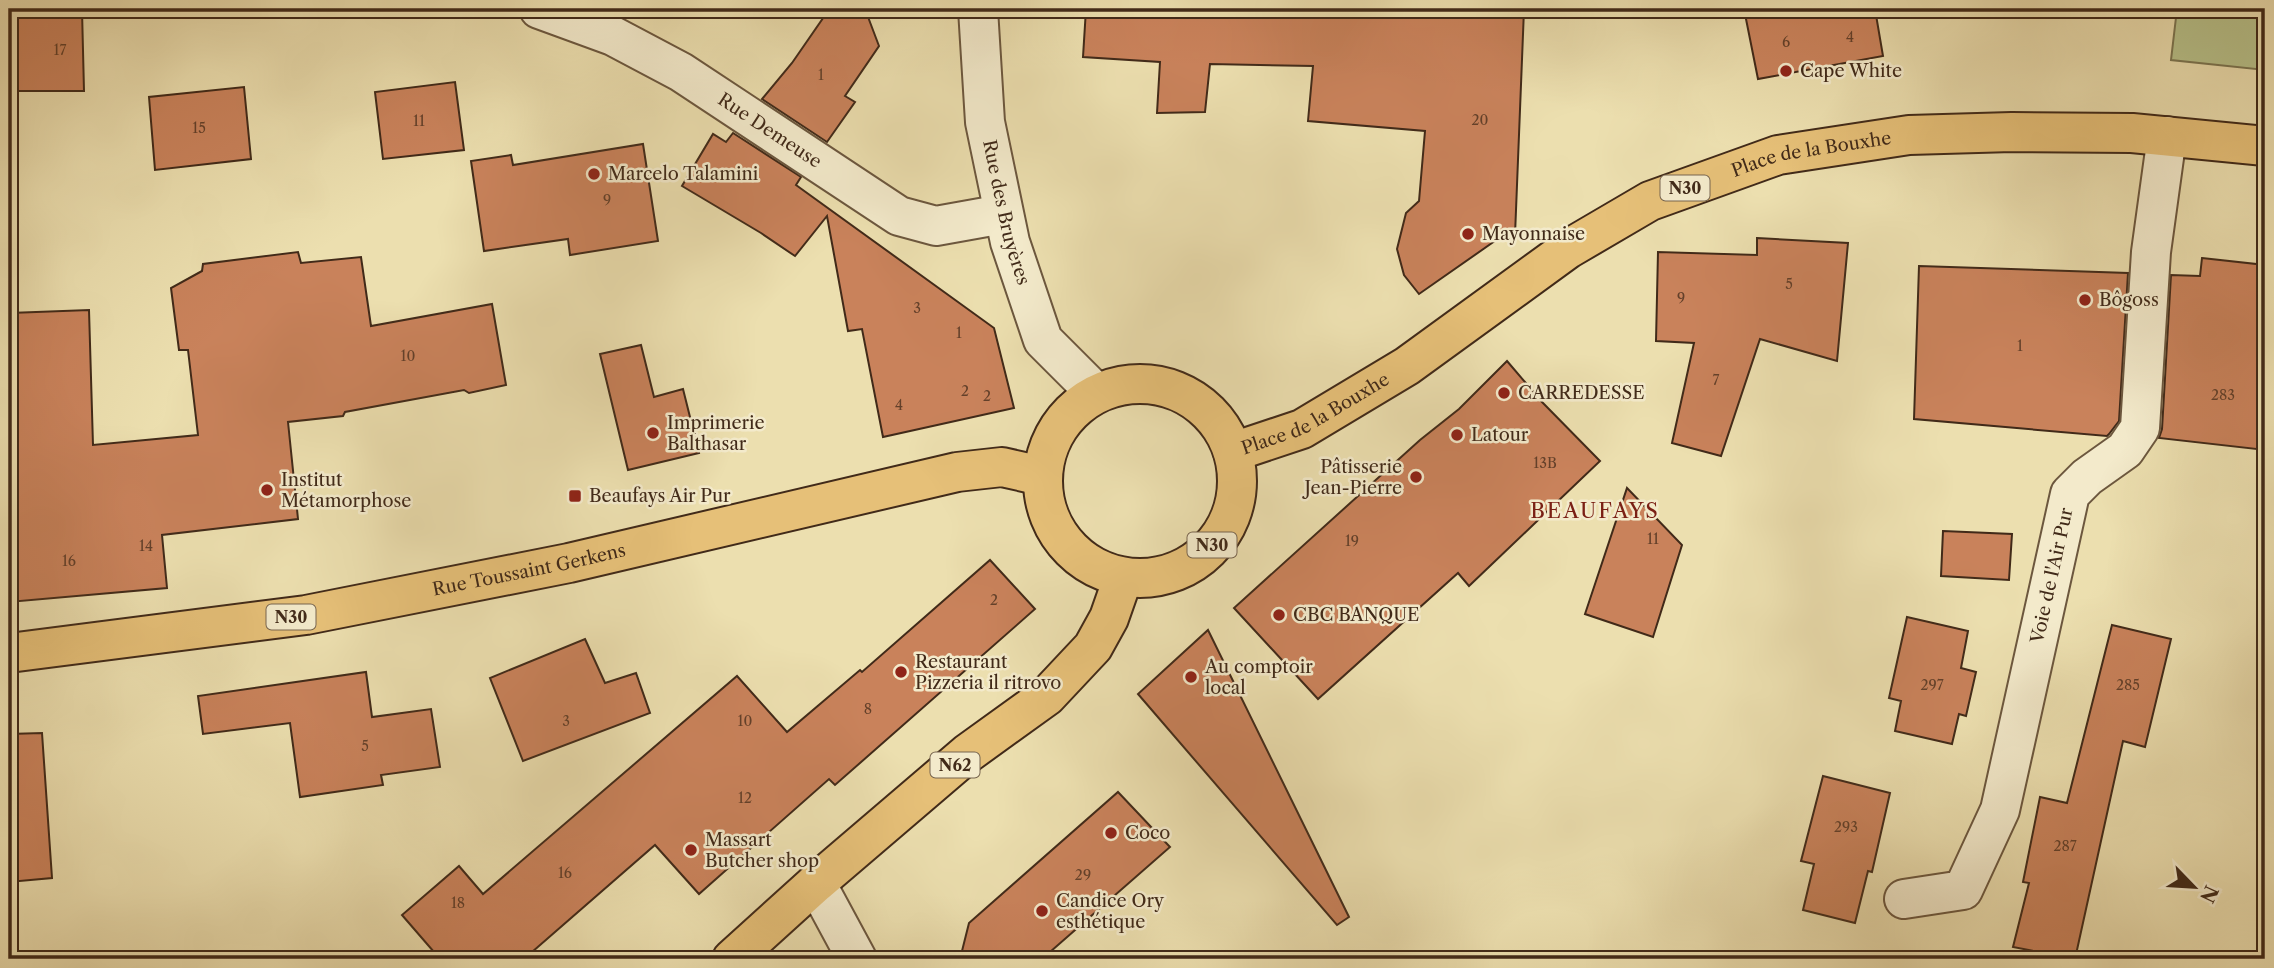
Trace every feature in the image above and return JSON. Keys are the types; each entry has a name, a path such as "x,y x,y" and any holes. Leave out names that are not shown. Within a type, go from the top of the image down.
{"main road":[{"name":"Place de la Bouxhe","path":"1233,452 1302,429 1407,366 1569,249 1650,201 1778,155 1909,135 2012,132 2149,135"},
{"name":"N30","path":"2149,135 2265,146"},
{"name":"Place de la Bouxhe","path":"1128,384 1162,385 1193,399 1218,422 1233,452 1238,481 1234,509 1222,535 1203,556 1178,571 1151,578 1123,578 1096,569 1073,553 1055,531 1045,505 1042,477 1050,443 1068,414 1096,393 1128,384"},
{"name":"Rue Toussaint Gerkens","path":"9,653 306,615 569,563 957,472 1002,467 1042,477"},
{"name":"N62","path":"732,959 968,753 1047,696 1093,647 1109,618 1123,578"}],"street":[{"name":"Rue Demeuse","path":"539,9 613,36 681,72 899,216 936,226 1003,214"},
{"name":"Rue des Bruyères","path":"978,9 985,122 1003,214 1043,340 1096,393"},
{"name":"Voie de l'Air Pur","path":"1904,899 1963,890 2000,810 2070,494 2087,477 2125,450 2140,428 2151,252 2149,135"},
{"path":"816,883 857,959"}],"green space":[{"path":"2177,9 2265,9 2265,70 2171,60"}],"building":[{"path":"865,9 879,46 845,96 855,102 827,142 762,99 792,63 828,11"},
{"path":"1086,9 1524,9 1515,235 1502,236 1419,294 1404,275 1397,249 1406,213 1419,201 1425,131 1308,121 1313,66 1210,64 1205,112 1157,113 1160,62 1083,57"},
{"path":"1744,9 1875,9 1883,56 1758,79"},
{"path":"11,10 82,10 84,91 10,91"},
{"path":"455,82 464,150 383,159 375,92"},
{"path":"244,87 251,159 155,170 149,97"},
{"path":"733,133 801,177 796,185 994,328 1014,408 883,437 862,329 848,331 827,216 795,256 682,186 713,134 726,142"},
{"path":"643,144 658,241 570,255 568,239 484,251 471,161 511,155 513,165"},
{"path":"1757,238 1848,243 1837,361 1760,339 1721,456 1672,443 1694,343 1656,341 1658,252 1757,255"},
{"path":"298,252 301,263 361,257 371,326 492,304 506,385 345,412 343,416 288,422 298,519 162,535 167,588 9,602 9,420 12,420 10,313 89,310 93,445 198,435 188,350 179,350 171,288 202,271 203,264"},
{"path":"2202,258 2265,265 2265,450 2159,438 2162,429 2171,275 2200,276"},
{"path":"1919,266 2128,273 2119,421 2109,434 2107,436 1914,419"},
{"path":"641,345 654,397 683,389 699,453 628,470 600,354"},
{"path":"1507,361 1542,402 1600,461 1469,586 1458,573 1318,699 1234,608 1420,440 1459,409"},
{"path":"1627,488 1682,545 1653,637 1585,614"},
{"path":"1943,531 2012,534 2009,580 1941,576"},
{"path":"990,560 1035,609 835,785 829,779 699,894 655,845 524,959 440,959 402,915 459,866 483,894 737,676 787,732 860,670 862,672"},
{"path":"1907,617 1968,631 1961,668 1976,672 1966,716 1959,714 1952,744 1895,731 1901,701 1889,698"},
{"path":"2112,625 2171,639 2145,747 2123,741 2075,959 2013,947 2029,883 2023,882 2040,797 2067,803"},
{"path":"1208,630 1349,917 1337,925 1138,694"},
{"path":"585,639 605,683 636,673 650,713 523,761 490,678"},
{"path":"366,672 372,717 431,709 440,767 381,775 383,785 300,797 290,723 203,734 198,696"},
{"path":"42,733 52,878 9,882 9,734"},
{"path":"1823,776 1890,793 1872,872 1868,871 1855,923 1803,910 1814,864 1801,861"},
{"path":"1118,792 1170,847 1042,959 960,959 969,923"}],"place":[{"name":"Cape White","path":"1786,71"},
{"name":"Marcelo Talamini","path":"594,174"},
{"name":"Mayonnaise","path":"1468,234"},
{"name":"Bôgoss","path":"2085,300"},
{"name":"CARREDESSE","path":"1504,393"},
{"name":"Imprimerie Balthasar","path":"653,433"},
{"name":"Latour","path":"1457,435"},
{"name":"Pâtisserie Jean-Pierre","path":"1416,477"},
{"name":"Institut Métamorphose","path":"267,490"},
{"name":"Beaufays Air Pur","path":"575,496"},
{"name":"CBC BANQUE","path":"1279,615"},
{"name":"Restaurant Pizzeria il ritrovo","path":"901,672"},
{"name":"Au comptoir local","path":"1191,677"},
{"name":"Coco","path":"1111,833"},
{"name":"Massart Butcher shop","path":"691,850"},
{"name":"Candice Ory esthétique","path":"1042,911"}],"district":[{"name":"BEAUFAYS","path":"1595,510"}]}
